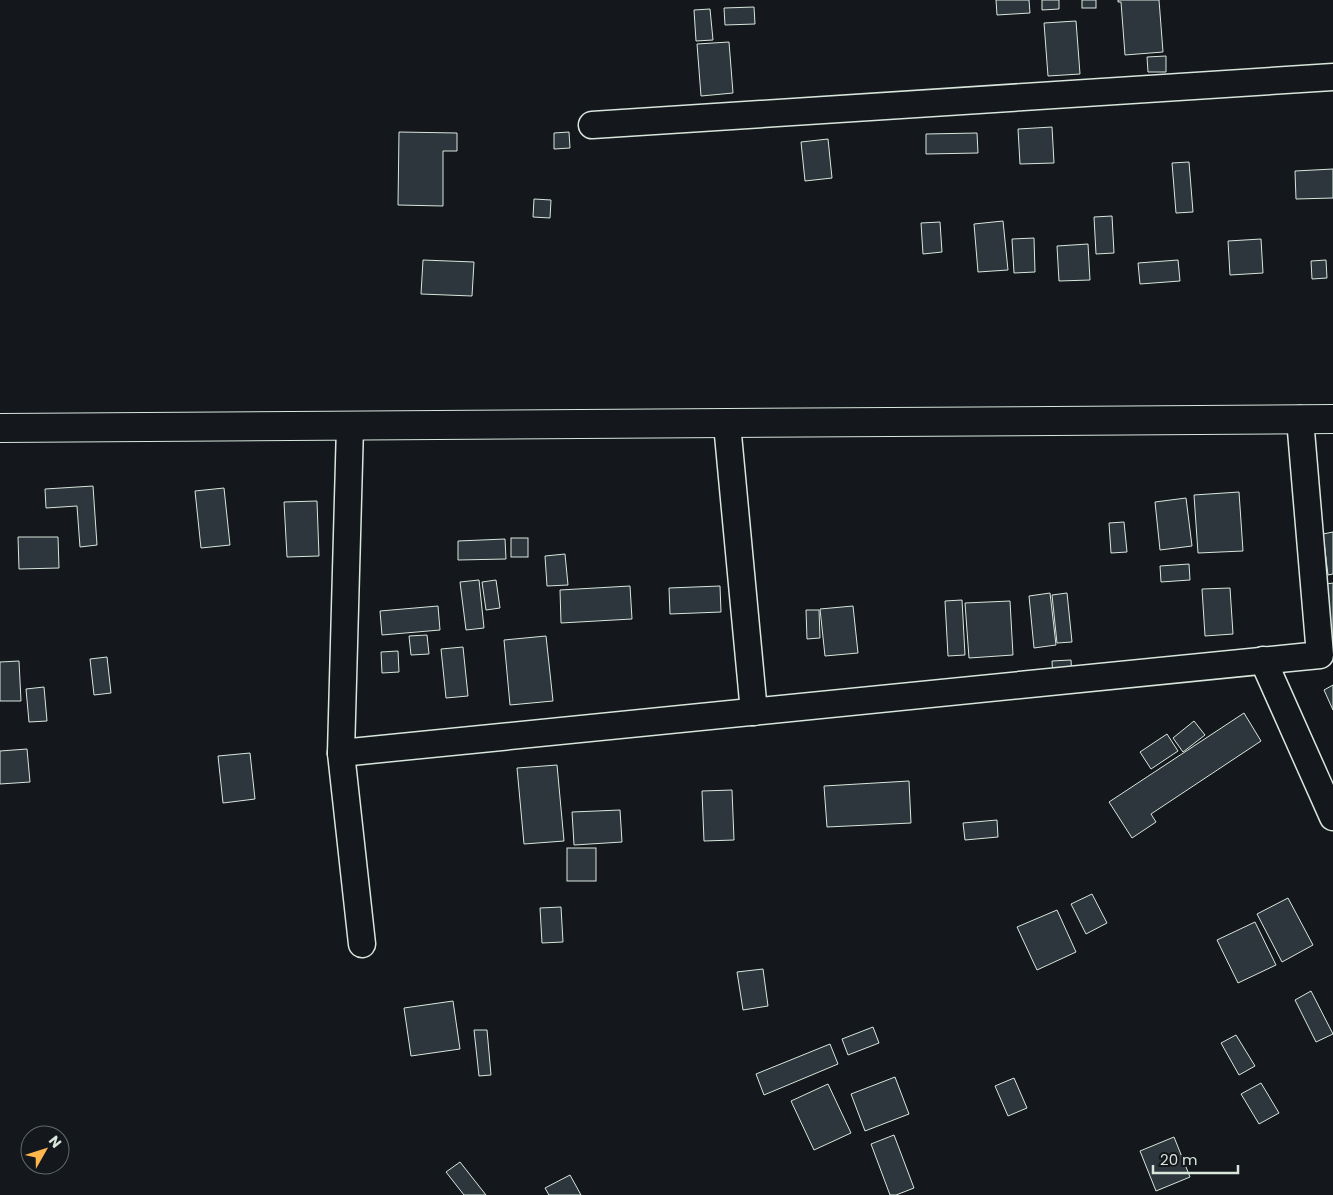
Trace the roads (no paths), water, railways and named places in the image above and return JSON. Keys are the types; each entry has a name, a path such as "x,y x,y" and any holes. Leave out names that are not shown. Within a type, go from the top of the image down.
{"street":[{"path":"592,124 1333,77"},
{"path":"341,753 1320,655 1300,419"},
{"path":"0,428 1333,419"},
{"path":"727,424 754,712"},
{"path":"350,426 341,753 362,944"},
{"path":"1263,660 1333,817"}]}
